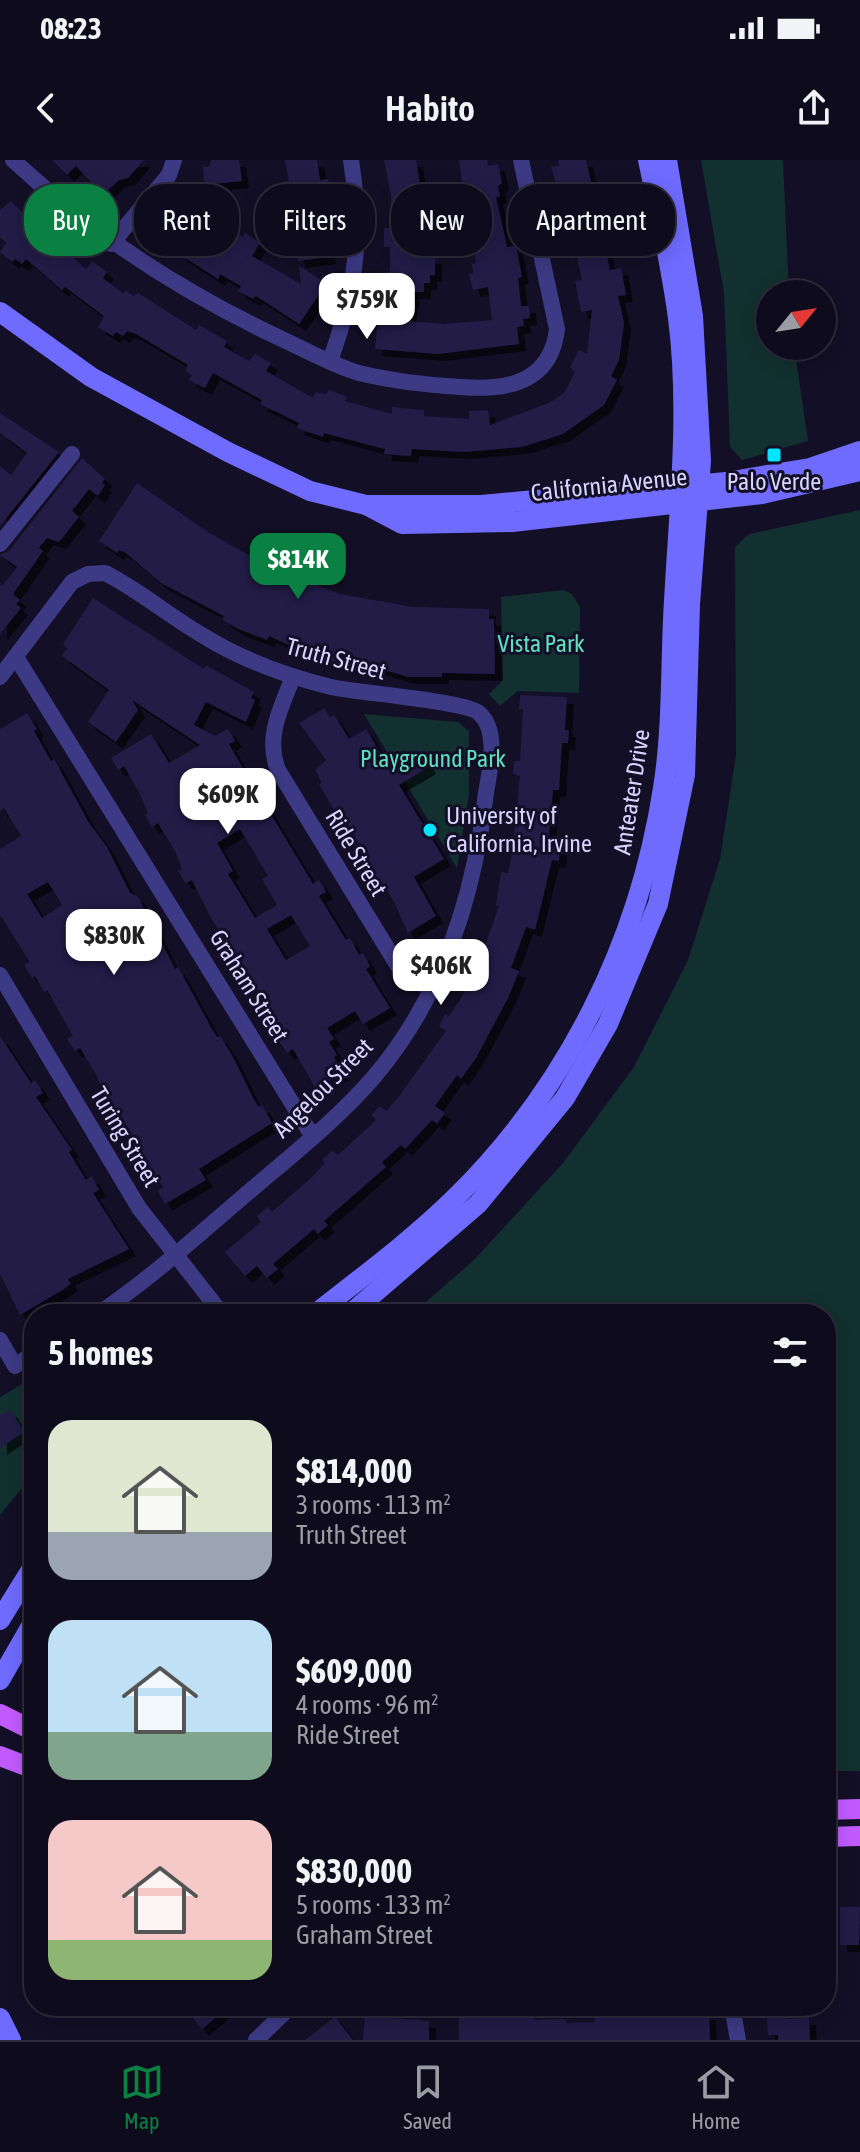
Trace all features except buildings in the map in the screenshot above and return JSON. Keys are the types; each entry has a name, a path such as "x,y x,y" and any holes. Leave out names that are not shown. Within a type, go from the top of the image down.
{"main road":[{"name":"Anteater Drive","path":"327,1304 432,1219 497,1153 550,1084 600,995 634,913 664,786 690,492 678,320 648,160"},
{"name":"Anteater Drive","path":"362,1304 444,1236 518,1159 565,1098 625,988 658,904 685,775 693,316 667,160"},
{"name":"California Avenue","path":"0,312 91,377 228,452 310,491 366,505 402,524 436,526 512,522 690,492 778,474 860,451"},
{"name":"California Avenue","path":"690,492 798,487 860,471"},
{"path":"0,1620 24,1581"},
{"path":"0,1680 24,1638"},
{"path":"0,1714 24,1726"},
{"path":"0,1756 24,1765"},
{"path":"836,1810 860,1809"},
{"path":"836,1837 860,1836"},
{"path":"0,2018 11,2040"}],"street":[{"path":"13,160 39,184"},
{"path":"118,236 169,175 174,160"},
{"path":"330,361 357,268 359,215 351,160"},
{"path":"118,248 237,318 330,361 389,380 488,390 509,388 540,367 555,344 557,329 521,160"},
{"path":"0,544 72,454"},
{"name":"Truth Street","path":"16,657 72,582 88,574 105,573 206,638 293,677 388,698 473,709 485,721 489,731"},
{"path":"0,677 16,657"},
{"name":"Graham Street","path":"16,657 313,1137"},
{"name":"Ride Street","path":"293,677 273,735 271,751 278,770 398,966 415,981 432,988"},
{"name":"Angelou Street","path":"111,1304 175,1255 313,1137 372,1079 413,1025 448,956 475,859 488,774 489,731"},
{"name":"Turing Street","path":"0,975 139,1208 214,1304"},
{"path":"0,1340 15,1366 24,1360"},
{"path":"256,2040 281,2016"},
{"path":"734,2016 738,2040"}],"green space":[{"path":"701,160 783,160 788,280 756,280 756,360 796,360 808,441 742,460 730,447 724,293"},
{"path":"860,510 860,1771 836,1771 836,1304 423,1304 475,1259 563,1163 634,1067 688,960 720,859 736,755 735,547 749,534"},
{"name":"Vista Park","path":"563,590 572,594 580,607 579,693 518,691 500,706 489,694 503,680 501,597"},
{"name":"Playground Park","path":"364,714 458,722 469,731 469,795 457,868"},
{"path":"24,1383 24,1485 0,1515 0,1397"}],"place":[{"name":"Palo Verde","path":"774,455"},
{"name":"University of California, Irvine","path":"430,830"}]}
